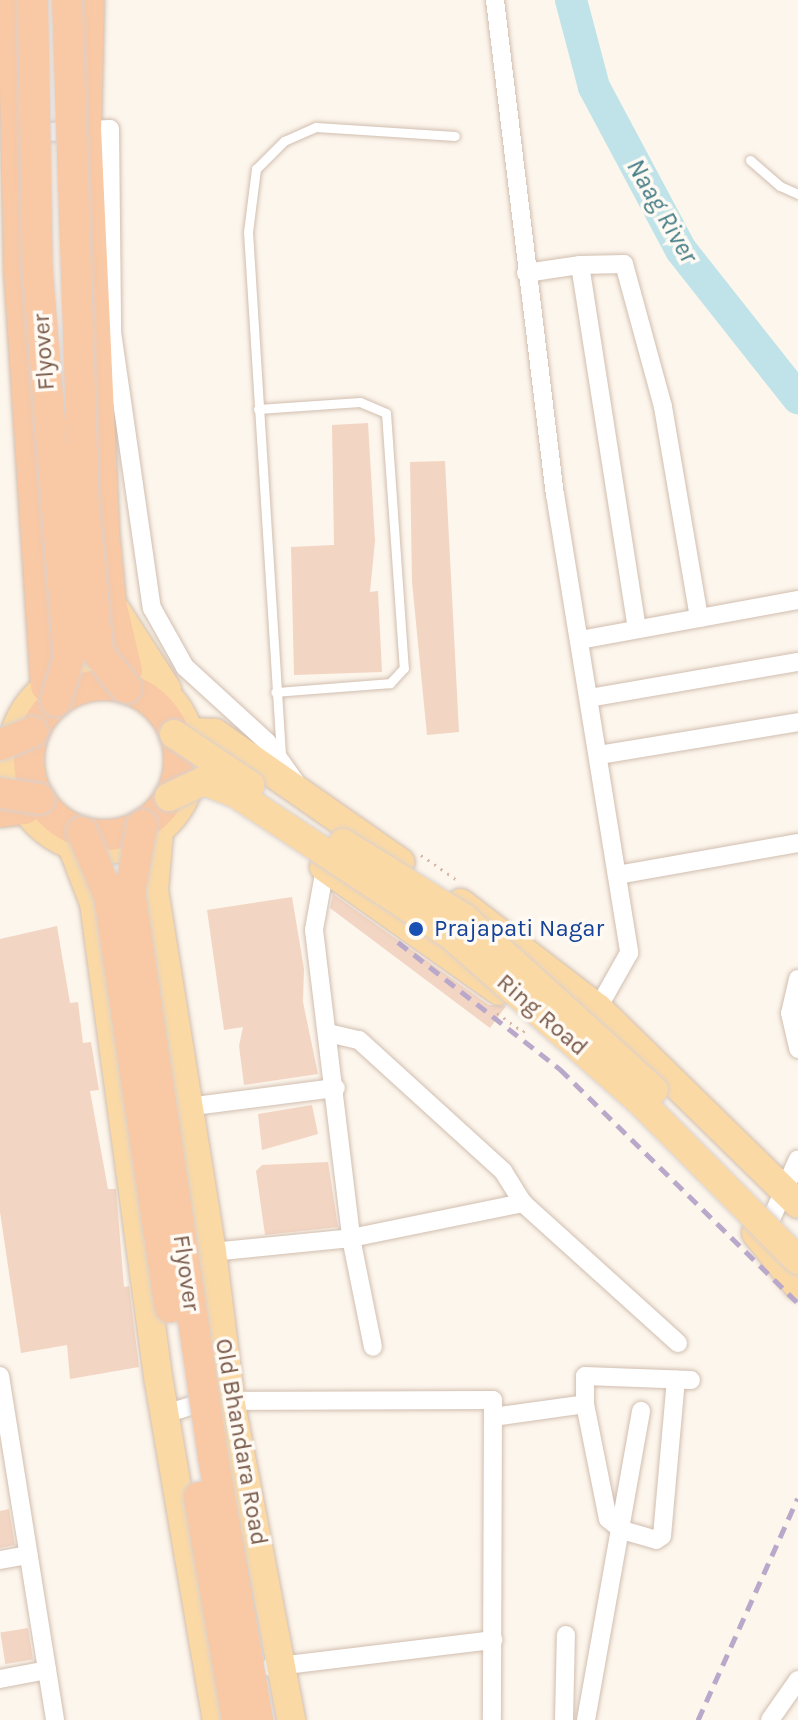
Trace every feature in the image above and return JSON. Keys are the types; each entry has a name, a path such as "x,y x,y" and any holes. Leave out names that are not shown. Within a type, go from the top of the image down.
{"highway":[{"path":"13,0 8,133 51,693 126,679 111,603 101,462 86,129 89,0"},
{"name":"Flyover","path":"33,0 38,273 69,657 51,693 12,732 29,766 16,804 58,820 77,839 109,896 237,1720"},
{"name":"Flyover","path":"67,0 83,493 98,653 147,698 193,733"},
{"path":"34,468 101,462"},
{"path":"77,839 150,828 177,798 179,755 193,733"},
{"name":"Flyover","path":"150,828 130,892 213,1457 258,1720"}],"main road":[{"path":"111,603 193,733 308,801 506,934 598,1008 792,1198"},
{"name":"Ring Road","path":"193,733 464,918 614,1051 798,1234"},
{"name":"Ring Road","path":"177,798 203,781 235,793 453,937 640,1101 798,1260"},
{"name":"Ring Road","path":"177,798 208,790 325,868 537,1018 762,1239 798,1286"},
{"name":"Old Bhandara Road","path":"150,828 154,890 212,1251 231,1404 291,1720"},
{"path":"77,839 94,903 165,1414 217,1720"}],"street":[{"path":"495,0 526,273 629,953 598,1008"},
{"path":"0,248 15,240 8,133 110,129 112,332 152,608 185,667 282,762 308,801"},
{"path":"526,273 580,265 624,264 663,407 699,618"},
{"path":"580,265 637,629"},
{"path":"580,640 798,600"},
{"path":"589,698 798,662"},
{"path":"599,755 798,722"},
{"path":"617,875 798,843"},
{"path":"325,868 314,930 336,1088 351,1238 373,1347"},
{"path":"798,979 790,1013 798,1049"},
{"path":"328,1033 359,1040 503,1171 523,1203 678,1343"},
{"path":"187,1107 336,1088"},
{"path":"762,1239 792,1198 798,1159"},
{"path":"144,1265 212,1251 351,1238 523,1203"},
{"path":"0,1376 5,1439 29,1555 55,1720"},
{"path":"585,1376 684,1380 662,1536 649,1541 622,1530 608,1519 585,1404 585,1376"},
{"path":"165,1414 207,1401 231,1404 493,1400 492,1720"},
{"path":"493,1417 585,1404"},
{"path":"586,1720 641,1411"},
{"path":"0,1560 29,1555"},
{"path":"564,1720 566,1635"},
{"path":"212,1687 282,1663 493,1640"},
{"path":"0,1679 47,1670"},
{"path":"770,1720 798,1680"}],"lane":[{"path":"282,762 275,692 248,232 256,169 284,141 316,127 455,136"},
{"path":"750,160 780,186 798,194"},
{"path":"258,409 360,402 386,413 404,668 390,683 275,692"}],"building":[{"path":"368,423 375,541 370,592 378,591 382,672 294,675 291,547 334,545 332,425"},
{"path":"445,461 459,732 427,735 412,582 410,462"},
{"path":"333,894 489,1005 506,1006 490,1028 330,908"},
{"path":"292,897 304,969 303,1002 318,1074 244,1085 239,1046 243,1027 224,1030 207,910"},
{"path":"57,926 70,1003 78,1002 83,1043 91,1042 99,1090 90,1091 108,1189 116,1189 124,1287 129,1286 139,1367 70,1379 67,1345 21,1353 0,1212 0,939"},
{"path":"312,1105 318,1134 262,1150 258,1114"},
{"path":"328,1162 338,1227 265,1235 256,1171 262,1165"},
{"path":"9,1509 15,1545 0,1548 0,1511"},
{"path":"28,1628 33,1660 5,1664 0,1632"}],"waterway":[{"name":"Naag River","path":"571,0 594,87 681,250 798,398"}],"railway":[{"path":"398,942 560,1069 798,1303"},
{"path":"698,1720 798,1498"}],"place":[{"name":"Prajapati Nagar","path":"416,929"}]}
